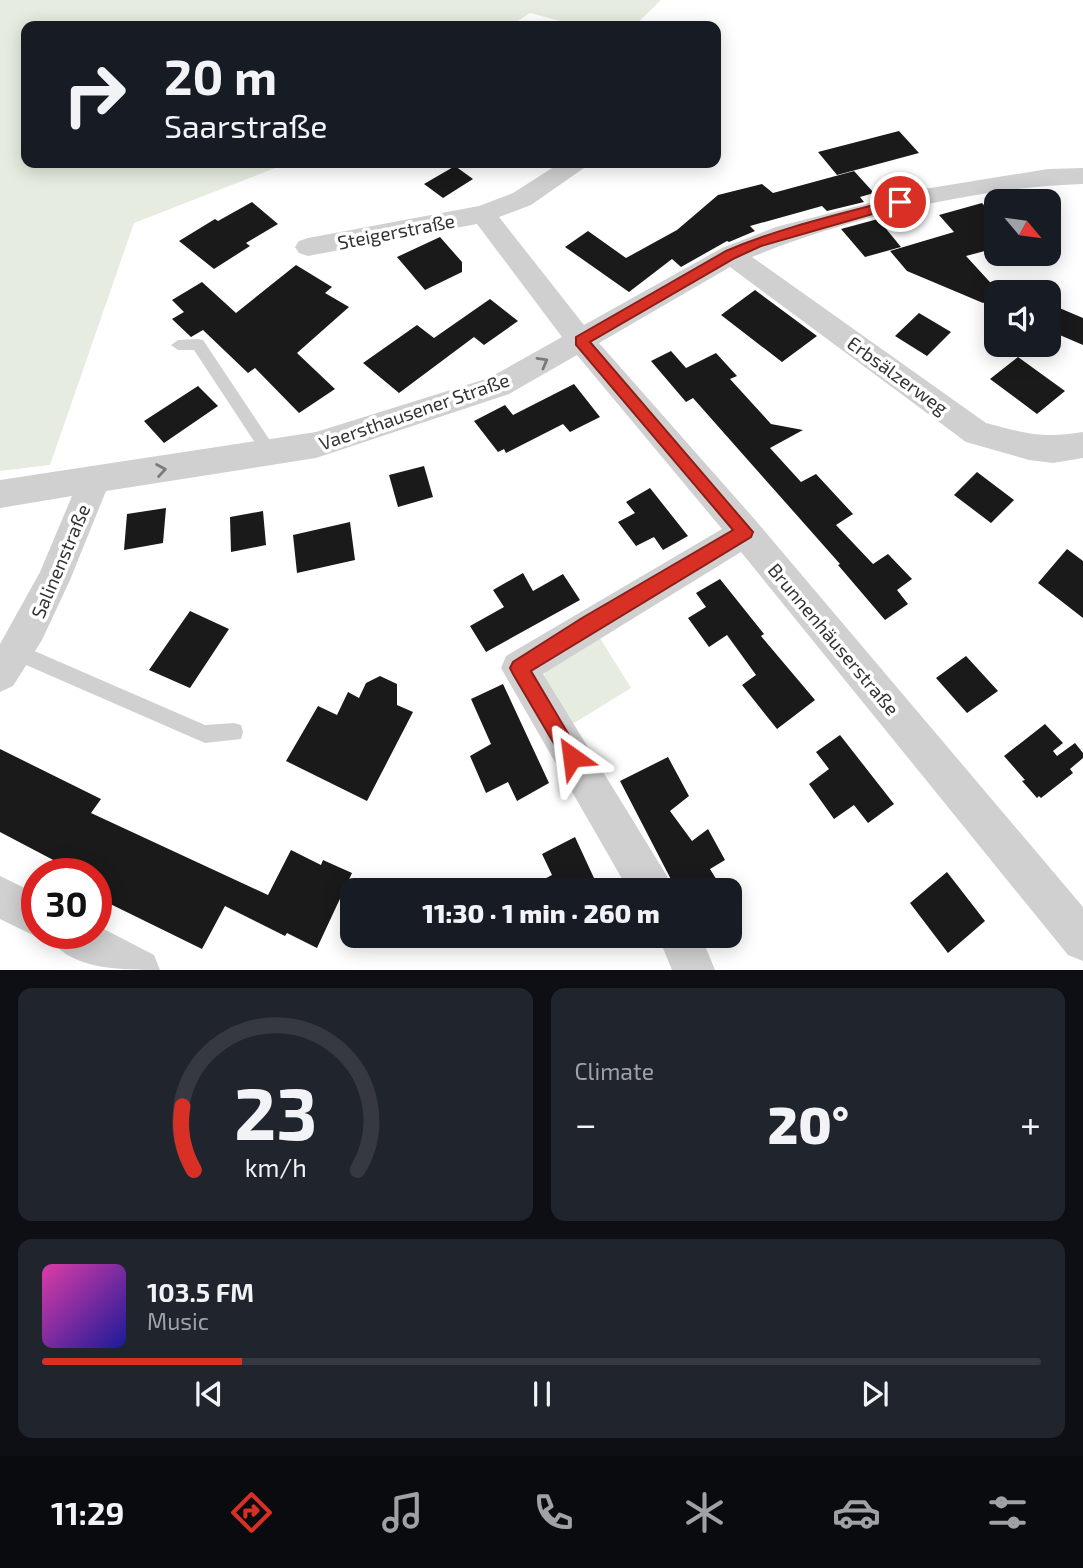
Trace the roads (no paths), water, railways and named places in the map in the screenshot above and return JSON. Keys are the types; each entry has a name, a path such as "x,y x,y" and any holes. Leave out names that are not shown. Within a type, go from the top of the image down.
{"street":[{"name":"Steigerstraße","path":"308,247 483,214 522,199 568,168"},
{"name":"Vaersthausener Straße","path":"0,494 316,445 499,386 731,254 785,233 924,197 1048,177 1083,176"},
{"path":"483,214 581,341"},
{"name":"Erbsälzerweg","path":"731,254 977,433 1029,447 1053,450 1083,446"},
{"name":"Brunnenhäuserstraße","path":"581,341 745,532 1083,940"},
{"name":"Salinenstraße","path":"8,663 46,603 94,480"},
{"path":"644,878 519,668 745,532"},
{"path":"0,897 21,908"},
{"path":"684,948 694,970"},
{"path":"99,949 139,970"}],"lane":[{"path":"178,345 198,344 270,453"},
{"path":"8,663 205,734 234,732"}]}
